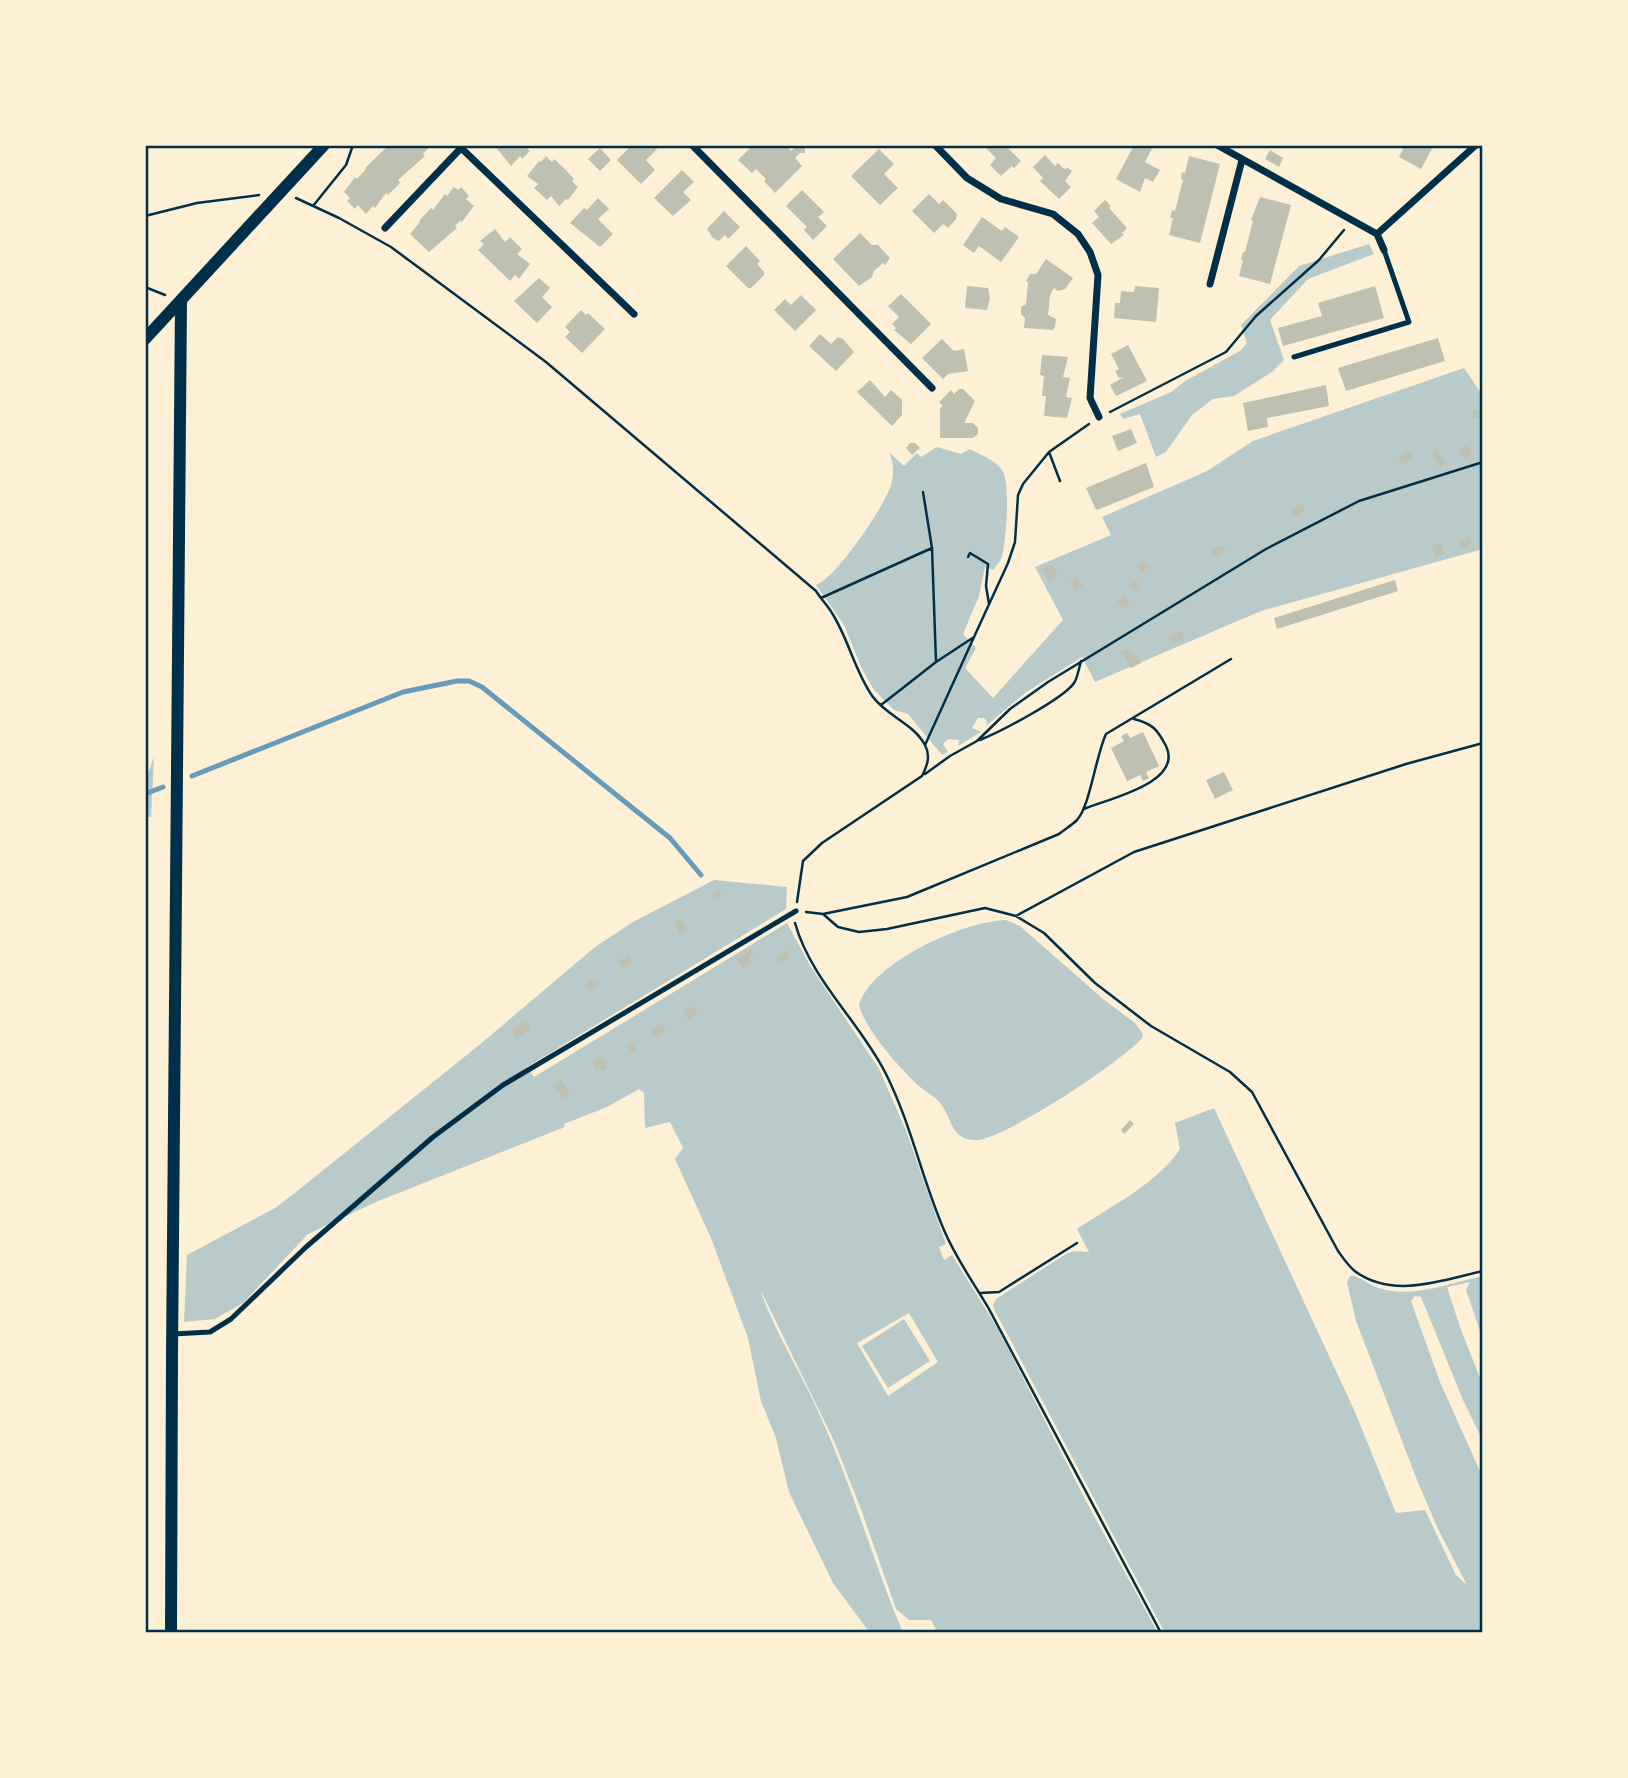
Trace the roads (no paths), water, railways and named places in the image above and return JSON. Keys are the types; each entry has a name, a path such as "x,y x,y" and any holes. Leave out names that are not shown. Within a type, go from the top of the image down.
{"street":[{"path":"145,339 324,145"},
{"path":"692,145 932,388"},
{"path":"935,145 967,178 1002,199 1053,214 1078,234 1090,251 1098,275 1090,398 1099,417"},
{"path":"1217,145 1377,234 1384,250"},
{"path":"385,228 459,146 634,314"},
{"path":"1377,234 1471,147"},
{"path":"1210,284 1242,160"},
{"path":"171,1633 181,302"}],"lane":[{"path":"1294,357 1409,322 1384,250"},
{"path":"173,1334 209,1332 231,1319 305,1248 433,1137 503,1085 796,911"}],"waterway":[{"path":"192,776 403,692 469,681 482,687 670,838 701,875"},
{"path":"145,794 163,787"}]}
